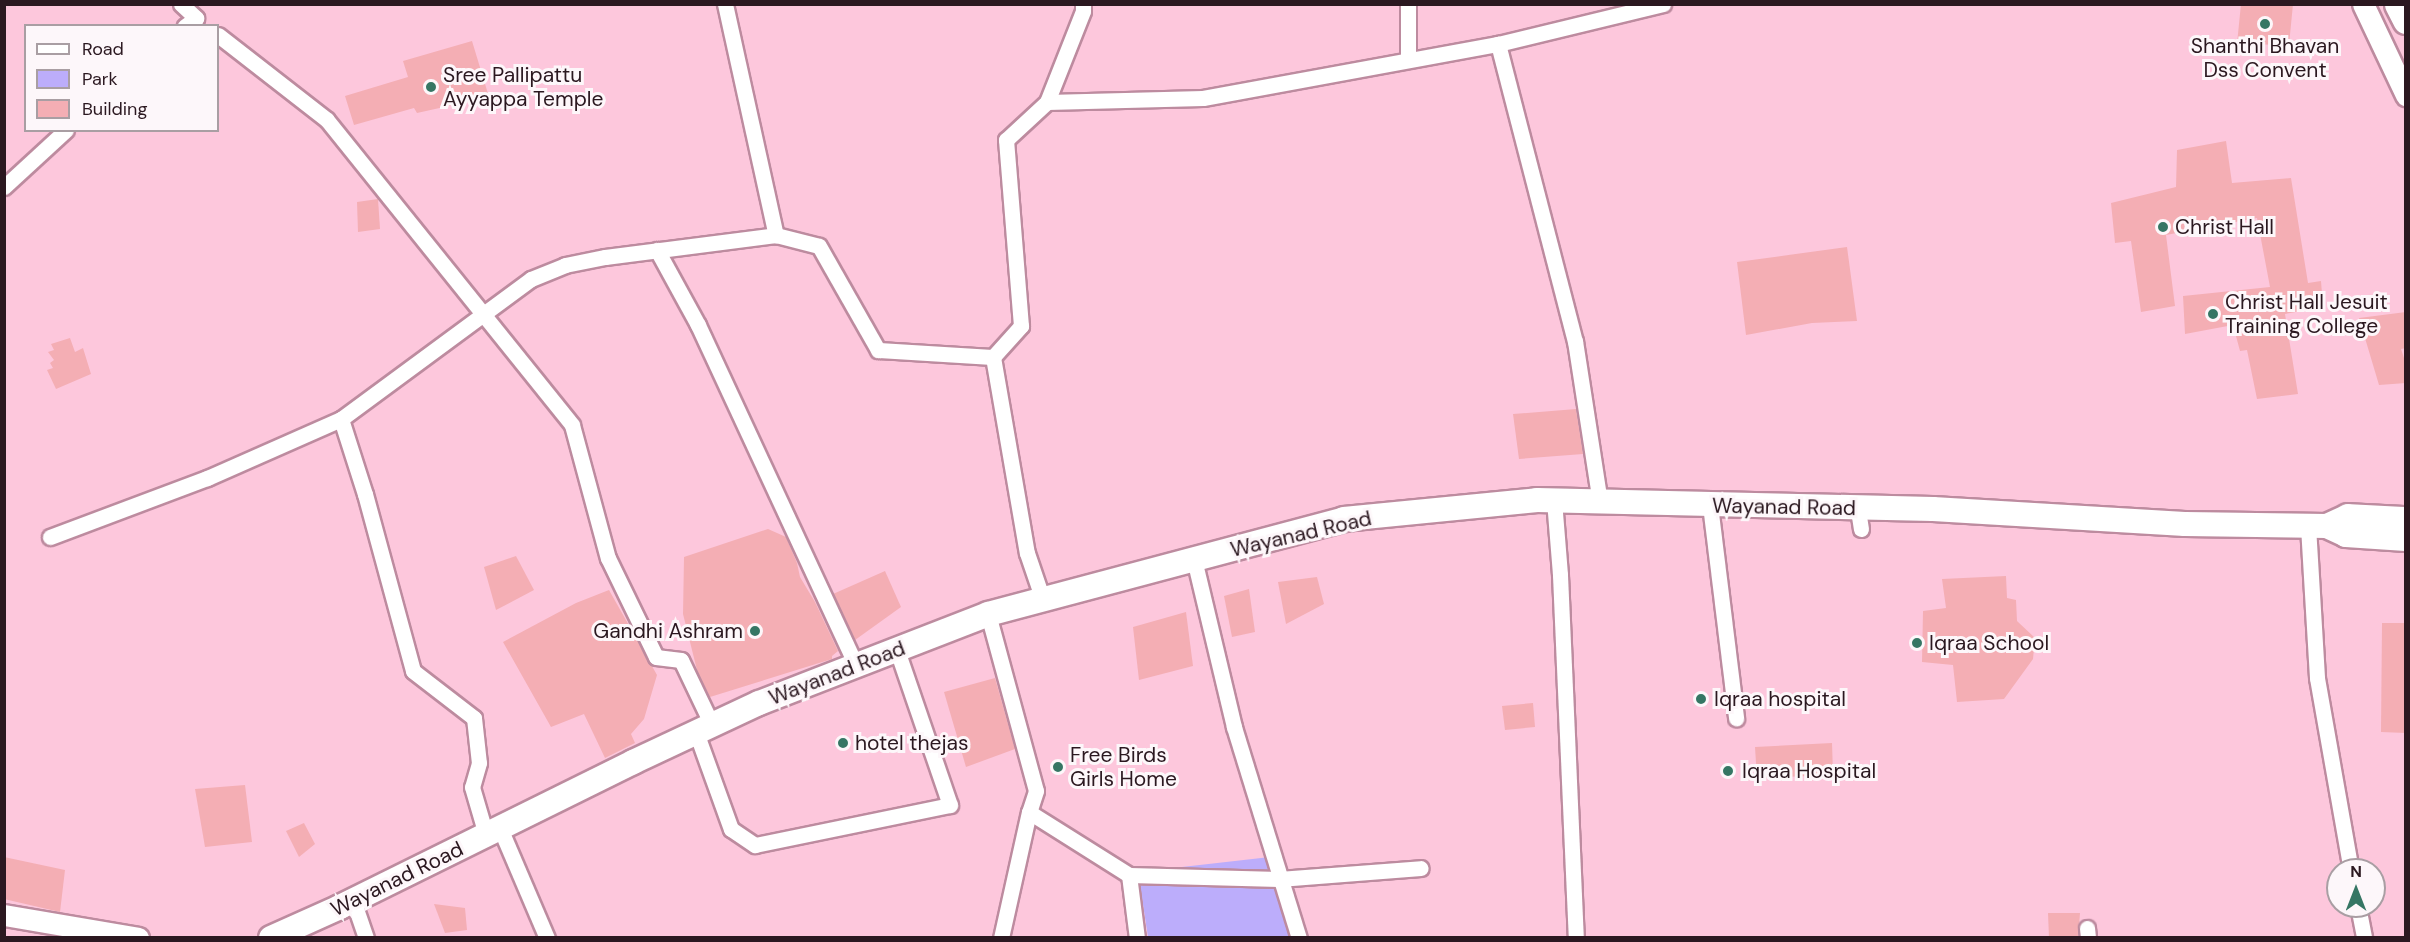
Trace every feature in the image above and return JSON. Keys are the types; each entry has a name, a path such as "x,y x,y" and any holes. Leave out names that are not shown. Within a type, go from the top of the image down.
{"highway":[{"path":"2398,4 2406,20"}],"main road":[{"name":"Wayanad Road","path":"272,938 759,703 988,614 1344,519 1554,500 1710,505 1863,519 1933,509 2185,524 2317,526 2346,535 2406,539"},
{"path":"2317,526 2348,516 2406,519"}],"street":[{"path":"181,4 195,23"},
{"path":"725,4 776,235"},
{"path":"993,357 1021,326 1006,140 1047,102 1083,11 1083,4"},
{"path":"1408,4 1408,60"},
{"path":"1047,102 1203,98 1498,44 1663,4"},
{"path":"2363,4 2406,95"},
{"path":"219,36 327,120 572,425 608,558 656,657 681,660 704,729 731,829 755,845 950,805 897,650"},
{"path":"1498,44 1575,341 1600,501"},
{"path":"4,187 64,132"},
{"path":"50,537 207,478 341,419 531,279 565,264 776,235 819,246 878,350 993,357"},
{"path":"657,250 698,325 856,666"},
{"path":"993,357 1027,553 1043,600"},
{"path":"341,419 365,494 413,671 474,718 479,763 472,787 547,938"},
{"path":"1554,500 1560,575 1576,938"},
{"path":"1710,505 1736,718"},
{"path":"2317,526 2317,678 2349,858"},
{"path":"1194,559 1234,727 1299,938"},
{"path":"988,614 1036,792 1029,812 1001,938"},
{"path":"1029,812 1129,875 1279,879 1421,868"},
{"path":"1129,875 1137,938"},
{"path":"353,900 366,938"},
{"path":"4,915 138,938"},
{"path":"2360,918 2364,938"}],"green space":[{"path":"1270,857 1289,937 1148,937 1138,872"}],"building":[{"name":"Shanthi Bhavan Dss Convent","path":"2241,4 2293,4 2289,45 2237,44"},
{"name":"Sree Pallipattu Ayyappa Temple","path":"472,41 489,97 417,113 414,108 354,125 345,96 408,77 403,61"},
{"name":"Christ Hall","path":"2226,141 2232,183 2291,178 2308,283 2321,281 2323,307 2285,314 2298,394 2257,399 2247,350 2240,351 2233,325 2185,334 2183,296 2270,287 2257,218 2166,235 2175,306 2141,312 2131,241 2115,243 2111,203 2176,187 2177,150"},
{"path":"378,199 380,229 358,232 357,202"},
{"path":"1847,247 1857,321 1812,323 1746,335 1737,262"},
{"path":"2406,312 2406,348 2401,349 2406,364 2406,383 2379,385 2359,318"},
{"path":"70,338 75,352 83,348 91,374 56,389 47,370 53,368 50,363 54,360 48,352 54,350 51,344"},
{"path":"1576,409 1583,454 1519,459 1513,414"},
{"name":"Gandhi Ashram","path":"768,529 786,537 800,577 815,602 838,651 832,659 710,697 698,674 683,614 684,557"},
{"path":"516,556 534,590 496,610 484,567"},
{"path":"885,571 901,607 855,640 833,594"},
{"path":"2006,576 2007,598 2016,600 2017,621 2035,638 2033,659 2004,699 1957,702 1953,665 1922,662 1923,611 1946,608 1942,579"},
{"path":"1317,577 1324,604 1286,624 1278,582"},
{"path":"1249,589 1255,632 1232,637 1224,596"},
{"path":"609,590 657,675 644,719 631,734 635,743 605,758 584,714 551,727 503,642 576,603"},
{"path":"1186,612 1193,666 1139,680 1133,627"},
{"path":"2382,623 2406,623 2406,733 2381,732"},
{"path":"995,678 1015,749 966,767 944,692"},
{"path":"1533,703 1535,727 1505,730 1502,706"},
{"path":"1832,743 1833,775 1757,778 1755,747"},
{"path":"245,785 252,842 205,847 195,789"},
{"path":"304,823 315,844 299,857 286,831"},
{"path":"4,857 65,870 60,912 4,899"},
{"path":"434,904 465,908 467,930 445,933"},
{"path":"2048,913 2080,913 2078,938 2049,938"}],"place":[{"name":"Shanthi Bhavan Dss Convent","path":"2265,24"},
{"name":"Sree Pallipattu Ayyappa Temple","path":"431,87"},
{"name":"Christ Hall","path":"2163,227"},
{"name":"Christ Hall Jesuit Training College","path":"2213,314"},
{"name":"Gandhi Ashram","path":"755,631"},
{"name":"Iqraa School","path":"1917,643"},
{"name":"Iqraa hospital","path":"1701,699"},
{"name":"hotel thejas","path":"843,743"},
{"name":"Free Birds Girls Home","path":"1058,767"},
{"name":"Iqraa Hospital","path":"1728,771"}]}
